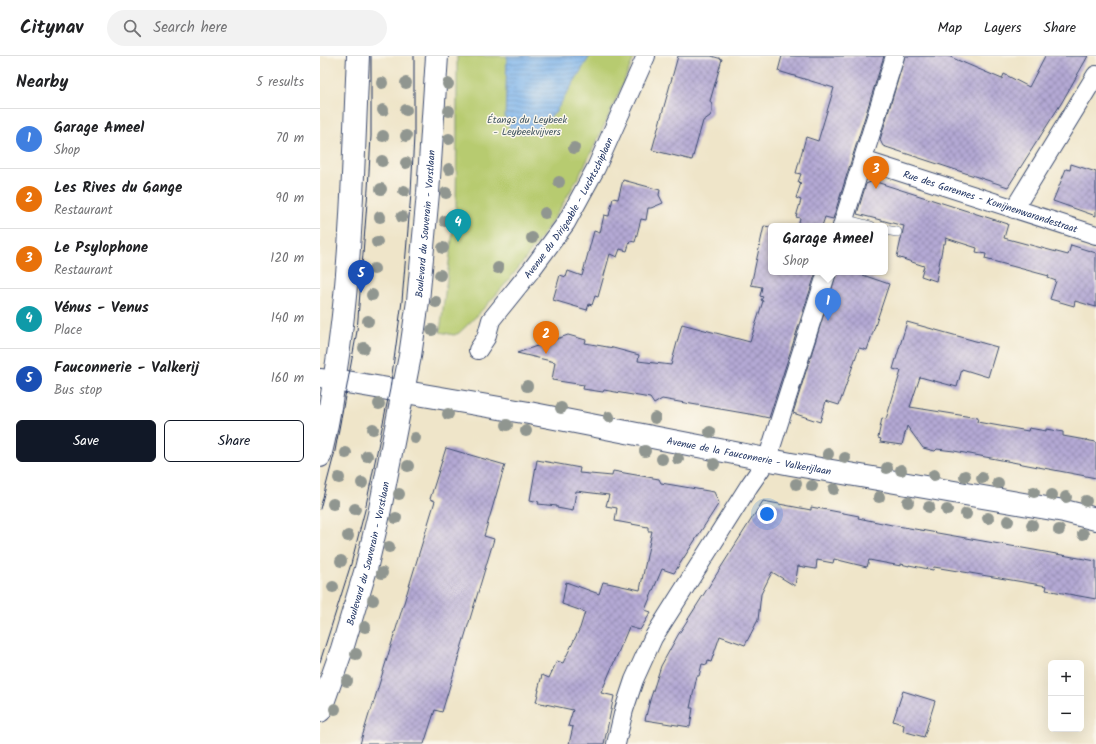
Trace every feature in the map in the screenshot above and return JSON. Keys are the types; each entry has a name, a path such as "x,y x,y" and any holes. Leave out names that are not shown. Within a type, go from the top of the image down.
{"main road":[{"path":"320,456 327,379 344,319 353,191 358,56"},
{"name":"Boulevard du Souverain - Vorstlaan","path":"320,711 342,649 366,568 379,514 403,391 418,300 428,193 437,56"},
{"path":"327,379 403,391"},
{"name":"Avenue de la Fauconnerie - Valkerijlaan","path":"403,391 529,413 767,460 1064,511 1096,519"}],"street":[{"name":"Avenue du Dirigeable - Luchtschiplaan","path":"478,350 486,338 491,320 532,269 566,222 596,168 646,56"},
{"path":"843,222 895,56"},
{"path":"1014,208 1096,75"},
{"name":"Rue des Garennes - Konijnenwarandestraat","path":"863,160 1096,235"},
{"path":"616,744 624,710 634,680 653,638 767,460 826,275"}],"lane":[{"path":"888,230 897,232"}],"green space":[{"name":"Étangs du Leybeek - Leybeekvijvers","path":"457,56 635,56 609,116 568,196 526,259 477,316 459,333 454,335 440,332 456,208"}],"water":[{"path":"507,56 590,56 556,111 535,132 516,134 505,122"}],"building":[{"path":"678,56 711,56 722,59 710,101 712,105 712,112 710,116 703,121 692,160 652,150"},
{"path":"782,56 884,56 833,219 825,217 823,223 799,223 800,218 796,217 801,200 796,198 801,183 798,182 801,174 796,173 806,137 818,141 834,88 778,71"},
{"path":"905,56 948,56 1002,79 1004,74 1029,87 1045,56 1088,56 1062,102 1008,187 883,146 880,140"},
{"path":"1071,164 1096,172 1096,216 1053,201 1066,169 1070,170"},
{"path":"623,180 660,190 659,195 663,203 648,208 646,220 641,219 635,242 630,241 627,251 620,249 617,257 610,254 598,297 595,296 592,305 589,304 587,310 553,300 560,275 566,277 568,271 582,276 594,231 600,233 604,215 609,216 613,198 618,199"},
{"path":"873,181 1008,224 1004,238 1068,255 1071,245 1096,253 1096,307 1075,301 1074,306 1050,299 1056,281 1048,278 1049,276 985,259 986,254 976,252 977,248 946,238 945,244 943,244 936,281 921,276 924,266 897,257 904,226 857,214 866,184"},
{"path":"764,226 768,227 768,275 815,275 769,418 662,399 654,404 650,398 604,390 603,392 583,389 584,385 552,380 555,362 517,353 568,335 586,340 585,343 639,355 638,361 671,365 682,324 750,342 763,301 761,300 763,297 760,296 762,287 751,285"},
{"path":"836,275 863,275 889,284 867,350 859,348 839,405 826,401 820,422 793,413"},
{"path":"907,322 997,347 988,377 962,369 957,387 920,377 910,407 978,418 977,422 1028,431 1029,428 1063,432 1063,436 1096,442 1096,478 954,451 937,449 935,451 923,448 907,426 902,445 880,442 881,439 878,438 882,418 886,419 901,371 893,369"},
{"path":"446,448 505,465 484,536 494,539 442,712 435,710 424,744 360,744 435,501 430,499"},
{"path":"537,460 580,468 579,473 612,476 613,471 659,479 661,483 714,492 719,503 674,573 662,569 645,610 651,612 640,630 629,627 601,693 614,696 604,744 569,744 573,727 568,726 573,710 536,702 538,690 542,675 549,678 557,661 563,663 580,628 585,612 562,604 566,582 599,594 603,582 640,590 652,531 648,531 648,527 615,521 617,508 606,506 609,495 576,491 573,511 557,508 557,506 538,504 539,502 530,500"},
{"path":"763,501 811,510 811,507 859,516 858,518 892,525 1096,561 1096,599 1046,590 1047,586 934,567 933,570 909,565 901,564 901,566 869,560 867,567 834,559 833,563 817,560 816,569 798,566 795,586 772,572 761,594 758,620 745,645 720,636 711,662 708,661 707,665 702,664 699,676 697,676 690,708 693,708 690,727 645,720 661,666 678,635"},
{"path":"903,691 935,701 924,737 903,731 904,725 893,721"}],"tram line":[{"path":"320,509 335,451 357,331 371,136 371,56"},
{"path":"320,662 351,564 365,510 390,389 402,301 411,193 414,136 414,56"}],"place":[{"name":"Le Psylophone","path":"876,189"},
{"name":"Vénus - Venus","path":"458,242"},
{"name":"Fauconnerie - Valkerij","path":"361,293"},
{"name":"Garage Ameel","path":"828,321"},
{"name":"Les Rives du Gange","path":"546,354"}]}
